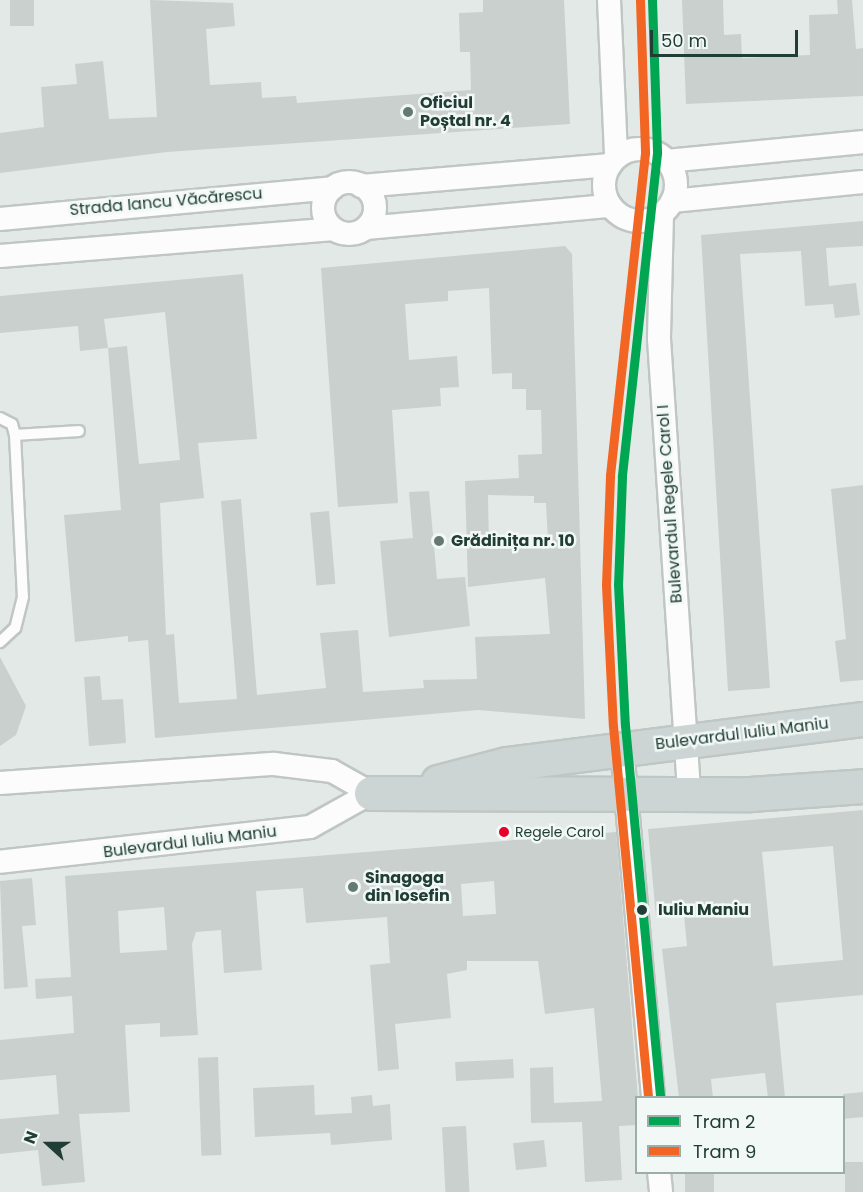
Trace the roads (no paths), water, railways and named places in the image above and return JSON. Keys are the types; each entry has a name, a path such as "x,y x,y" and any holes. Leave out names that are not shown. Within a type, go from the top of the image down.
{"main road":[{"name":"Bulevardul Iuliu Maniu","path":"371,793 410,789 506,765 863,719"},
{"name":"Bulevardul Iuliu Maniu","path":"410,789 505,796 688,794 863,786"}],"street":[{"path":"609,0 613,161 604,185 610,206"},
{"path":"667,161 863,142"},
{"path":"334,230 323,204 333,188 613,161 647,149 667,161 676,180 667,207"},
{"path":"0,256 334,230 350,234 366,228 610,206 632,220 667,207 863,182"},
{"path":"361,186 375,211 366,228"},
{"name":"Strada Iancu Văcărescu","path":"0,219 333,188"},
{"name":"Bulevardul Regele Carol I","path":"667,207 659,339 688,794"},
{"path":"622,749 653,1096"},
{"path":"0,783 274,764 332,771 371,793"},
{"name":"Bulevardul Iuliu Maniu","path":"0,862 310,827 371,793"},
{"path":"659,1174 661,1192"}],"lane":[{"path":"0,418 9,421 15,435 23,606 15,628 0,642"},
{"path":"15,435 79,431"}],"tram line":[{"name":"9","path":"640,0 645,153 610,476 606,585 613,726 648,1096"},
{"name":"2","path":"652,0 657,153 622,477 618,584 625,725 660,1096"}],"place":[{"name":"Oficiul Poștal nr. 4","path":"408,112"},
{"name":"Grădinița nr. 10","path":"439,541"},
{"name":"Regele Carol","path":"504,832"},
{"name":"Sinagoga din Iosefin","path":"353,887"},
{"name":"Iuliu Maniu","path":"642,910"}]}
